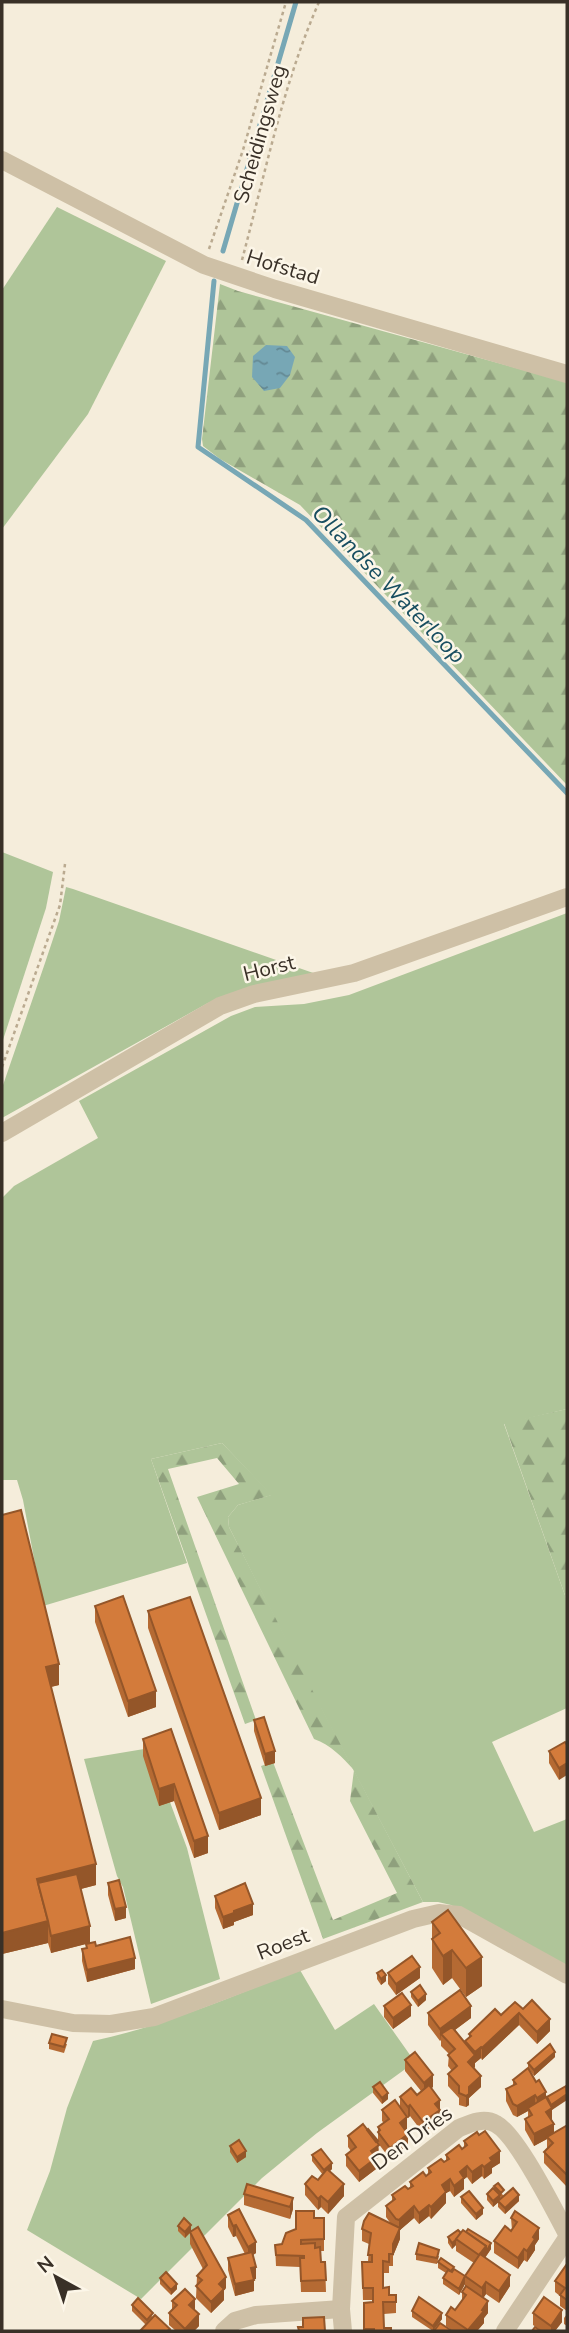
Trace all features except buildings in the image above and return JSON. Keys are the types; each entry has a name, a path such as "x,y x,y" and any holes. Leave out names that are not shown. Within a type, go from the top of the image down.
{"street":[{"name":"Hofstad","path":"2,160 204,265 567,374"},
{"name":"Horst","path":"2,1133 220,1006 254,994 354,973 567,897"},
{"name":"Roest","path":"2,2009 73,2023 111,2025 154,2017 413,1919 439,1913 459,1915 567,1976"},
{"name":"Den Dries","path":"343,2331 341,2309 346,2217 459,2128 479,2120 496,2124 514,2144 543,2188 567,2236"},
{"path":"505,2331 567,2236"},
{"path":"224,2331 235,2321 256,2315 341,2309"}],"path":[{"path":"204,265 243,150 286,2"},
{"name":"Scheidingsweg","path":"237,277 283,103 319,2"},
{"path":"2,1068 60,905 65,864"}],"green space":[{"path":"57,207 166,261 88,414 2,529 2,290"},
{"path":"220,284 567,382 567,785 300,505 220,459 203,446"},
{"path":"2,852 53,872 46,908 2,1043"},
{"path":"66,887 319,975 208,1003 2,1118 2,1088 59,921"},
{"path":"567,913 567,1409 504,1424 567,1601 567,1708 492,1742 534,1832 567,1819 567,1971 451,1905 423,1902 229,1527 228,1517 238,1505 271,1495 222,1443 151,1459 187,1563 43,1606 17,1480 2,1480 2,1198 14,1186 98,1138 79,1101 231,1016 255,1007 304,1004 349,995"},
{"path":"567,1409 567,1601 504,1423"},
{"path":"222,1443 272,1495 238,1505 228,1517 229,1527 354,1770 331,1748 314,1739 197,1497 239,1484 217,1458 168,1469 256,1720 245,1724 151,1459"},
{"path":"150,1748 187,1848 220,1979 151,2004 123,1887 117,1876 84,1759"},
{"path":"273,1762 333,1920 397,1893 350,1801 354,1770 423,1902 323,1939 261,1766"},
{"path":"300,1970 335,2030 374,2004 415,2062 317,2133 262,2178 141,2299 27,2230 50,2171 67,2108 93,2041 172,2019"}],"water":[{"path":"266,345 287,346 295,357 290,375 280,388 264,391 252,377 253,356"}],"waterway":[{"name":"Ollandse Waterloop","path":"223,251 296,2"},
{"name":"Ollandse Waterloop","path":"214,281 198,447 306,520 567,793"}]}
